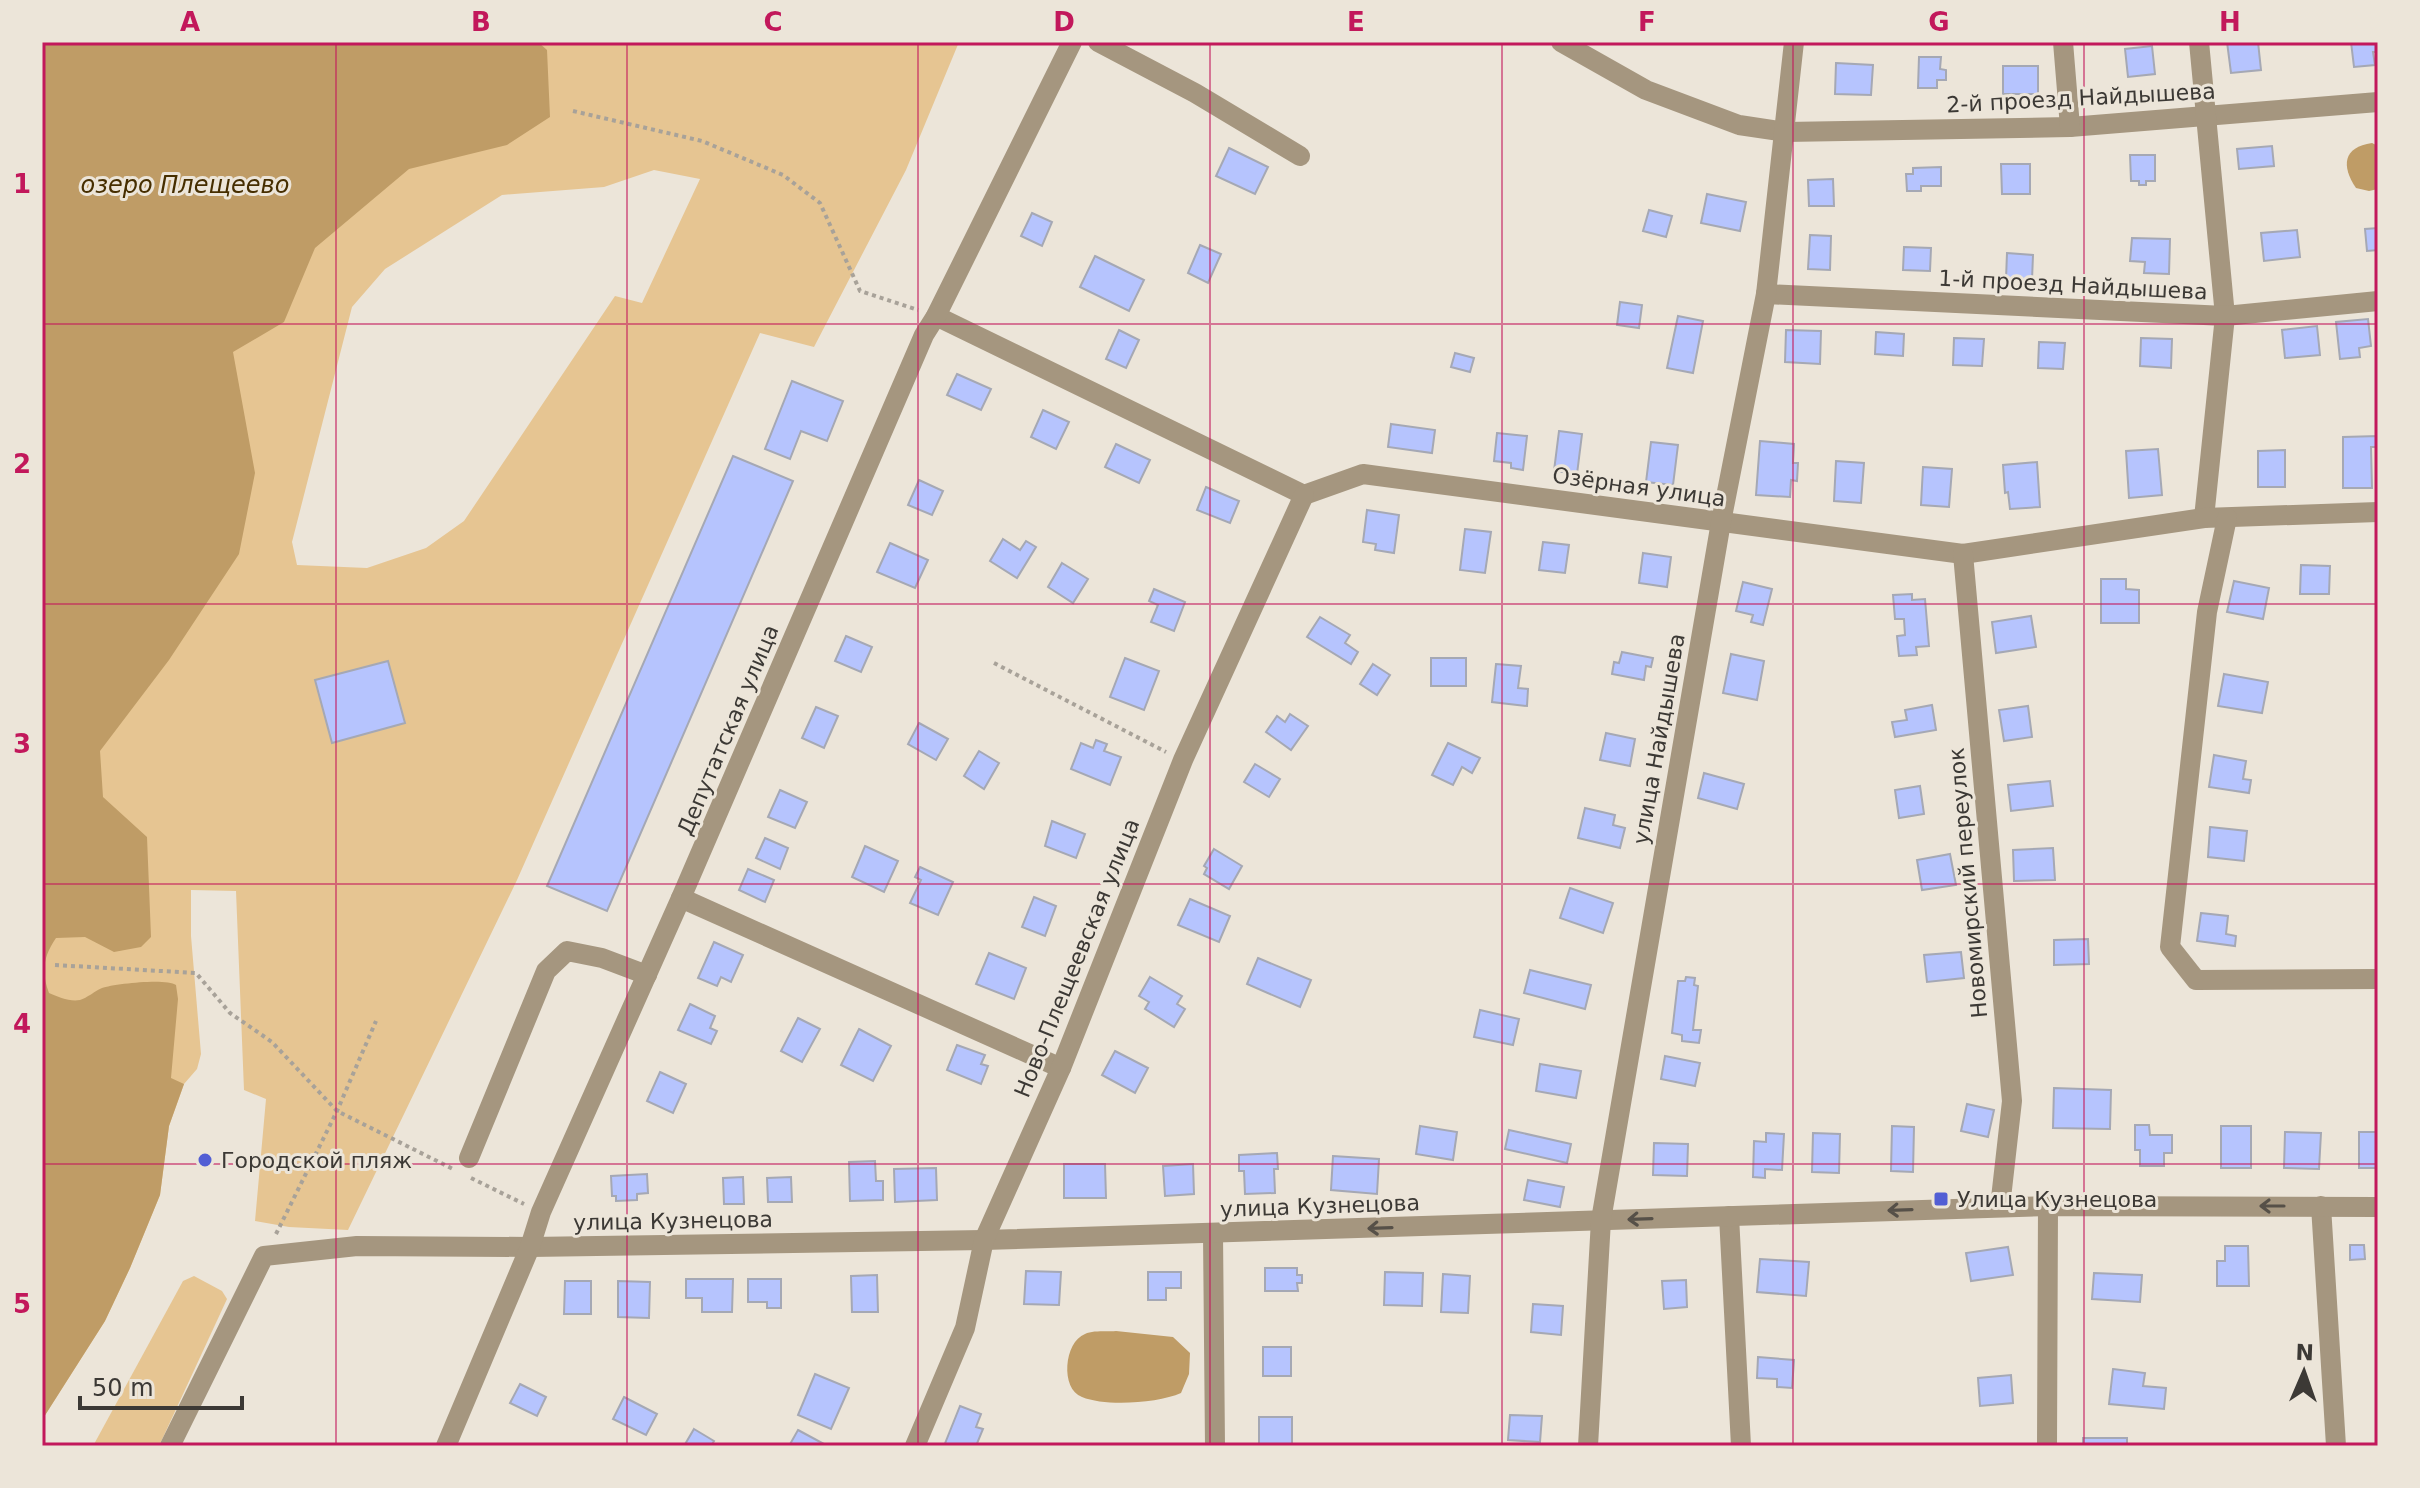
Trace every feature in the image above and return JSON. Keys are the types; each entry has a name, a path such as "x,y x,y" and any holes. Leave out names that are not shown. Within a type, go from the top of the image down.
{"street":[{"name":"Депутатская улица","path":"446,1446 530,1247 541,1212 681,898 924,335 1072,42"},
{"path":"1098,42 1195,93 1300,156"},
{"name":"2-й проезд Найдышева","path":"1561,42 1594,52 1646,90 1739,125 1786,132 2070,127 2378,102"},
{"name":"улица Найдышева","path":"1588,1446 1601,1220 1721,522 1766,294 1794,42"},
{"path":"2063,42 2070,127"},
{"path":"2199,42 2225,316 2204,518"},
{"name":"1-й проезд Найдышева","path":"1766,294 2225,316 2378,301"},
{"path":"936,316 1304,495"},
{"name":"Озёрная улица","path":"1304,495 1363,474 1963,554 2204,518 2378,512"},
{"name":"Ново-Плещеевская улица","path":"915,1446 965,1328 984,1240 1061,1068 1183,760 1304,495"},
{"path":"2227,518 2207,612 2170,947 2196,980 2378,979"},
{"name":"Новомирский переулок","path":"1963,554 2012,1101 2000,1207"},
{"path":"681,898 1061,1068"},
{"path":"469,1158 546,971 567,951 602,958 647,975"},
{"path":"2047,1446 2048,1206"},
{"path":"2321,1206 2336,1446"},
{"name":"улица Кузнецова","path":"264,1256 357,1246 530,1247 984,1240 2000,1207 2378,1207"},
{"path":"1729,1216 1741,1446"},
{"path":"1213,1234 1215,1446"},
{"path":"170,1446 264,1256"}],"path":[{"path":"573,111 702,141 783,175 820,203 860,291 936,316"},
{"path":"994,663 1183,760"},
{"path":"55,965 196,973 230,1013 272,1042 337,1111 541,1212"},
{"path":"264,1256 337,1111 376,1021"}],"shaded area":[{"path":"42,42 959,42 906,170 814,347 760,333 517,880 348,1230 289,1227 255,1221 266,1099 244,1090 236,891 191,890 191,936 201,1054 197,1069 184,1084 169,1126 160,1195 130,1268 105,1321 42,1420","holes":["654,170 700,179 642,303 615,296 464,521 426,548 367,568 297,565 292,542 352,307 385,269 502,195 604,187"]},
{"path":"194,1276 222,1291 227,1299 159,1446 93,1446 183,1281"}],"water":[{"name":"озеро Плещеево","path":"42,42 538,42 547,50 550,117 507,145 409,169 315,248 284,322 233,352 255,473 239,554 169,660 100,751 103,797 147,837 151,937 141,947 114,952 85,937 56,938 45,965 49,993 68,1000 80,1000 102,988 117,985 151,982 176,985 178,999 171,1078 184,1084 169,1126 160,1195 130,1268 105,1321 42,1420"},
{"path":"2372,143 2378,146 2378,189 2369,191 2356,188 2347,165 2350,153"},
{"path":"1116,1331 1173,1337 1190,1353 1189,1374 1181,1393 1159,1399 1118,1403 1092,1400 1075,1392 1070,1385 1067,1366 1073,1346 1088,1333"}],"building":[{"path":"2227,42 2258,42 2261,70 2231,73"},
{"path":"2351,42 2378,42 2378,52 2373,52 2375,65 2354,67"},
{"path":"2152,46 2155,74 2128,77 2125,49"},
{"path":"1919,57 1941,57 1940,69 1946,70 1946,80 1937,80 1937,88 1918,88"},
{"path":"1836,63 1873,65 1871,95 1835,94"},
{"path":"2003,66 2038,66 2038,94 2003,94"},
{"path":"2272,146 2274,166 2239,169 2237,149"},
{"path":"1229,148 1268,167 1255,194 1216,176"},
{"path":"2130,155 2155,155 2155,181 2139,185 2139,181 2131,181"},
{"path":"2001,164 2030,164 2030,194 2002,194"},
{"path":"1941,167 1941,186 1921,186 1921,191 1907,191 1906,174 1913,174 1913,168"},
{"path":"1833,179 1834,206 1809,206 1808,180"},
{"path":"1707,194 1746,202 1740,231 1701,223"},
{"path":"1649,210 1672,216 1666,237 1643,231"},
{"path":"1032,213 1052,222 1042,246 1021,236"},
{"path":"2378,228 2378,250 2367,251 2365,229"},
{"path":"2297,230 2300,257 2264,261 2261,233"},
{"path":"1810,235 1831,236 1830,270 1808,269"},
{"path":"2132,238 2170,239 2169,274 2144,273 2145,262 2130,261"},
{"path":"1200,245 1221,254 1208,283 1188,273"},
{"path":"1904,247 1931,248 1930,271 1903,270"},
{"path":"2007,253 2033,255 2032,280 2006,279"},
{"path":"1095,256 1144,280 1129,311 1080,287"},
{"path":"1620,302 1642,305 1639,328 1617,325"},
{"path":"1678,316 1703,321 1693,373 1667,368"},
{"path":"2368,319 2371,346 2359,348 2360,357 2340,359 2336,322"},
{"path":"2317,326 2320,355 2285,358 2282,330"},
{"path":"1119,330 1139,340 1126,368 1106,359"},
{"path":"1786,330 1821,331 1820,364 1785,362"},
{"path":"1876,332 1904,334 1903,356 1875,354"},
{"path":"1954,338 1984,339 1982,366 1953,365"},
{"path":"2141,338 2172,339 2171,368 2140,366"},
{"path":"2039,342 2065,343 2063,369 2038,368"},
{"path":"1455,353 1474,358 1470,372 1451,367"},
{"path":"957,374 991,389 981,410 947,395"},
{"path":"792,381 843,401 827,441 801,431 790,459 765,449"},
{"path":"1043,410 1069,422 1056,449 1031,437"},
{"path":"1391,424 1435,430 1432,453 1388,447"},
{"path":"1559,431 1582,434 1577,474 1554,471"},
{"path":"1497,433 1527,436 1523,470 1511,468 1511,463 1494,461"},
{"path":"2378,436 2378,447 2371,447 2372,488 2343,488 2343,437"},
{"path":"1760,441 1794,444 1793,463 1798,463 1797,481 1791,480 1790,497 1756,495"},
{"path":"1651,442 1678,445 1673,485 1646,482"},
{"path":"1116,444 1150,460 1139,483 1105,467"},
{"path":"2158,449 2162,495 2129,498 2126,451"},
{"path":"2285,450 2285,487 2258,487 2258,451"},
{"path":"733,456 793,481 607,911 547,886"},
{"path":"1836,461 1864,463 1861,503 1834,501"},
{"path":"2037,462 2040,507 2010,509 2008,492 2005,493 2003,465"},
{"path":"1923,467 1952,469 1949,507 1921,505"},
{"path":"919,480 943,491 932,515 908,505"},
{"path":"1206,487 1239,501 1230,523 1197,510"},
{"path":"1367,510 1399,515 1394,553 1375,550 1376,544 1363,542"},
{"path":"1465,529 1491,532 1485,573 1460,570"},
{"path":"1003,539 1020,550 1026,541 1036,547 1017,578 990,561"},
{"path":"1543,542 1569,545 1565,573 1539,570"},
{"path":"890,543 928,560 915,588 877,572"},
{"path":"1643,553 1671,557 1667,587 1639,583"},
{"path":"1062,563 1088,579 1073,603 1048,587"},
{"path":"2301,565 2330,566 2329,594 2300,594"},
{"path":"2101,579 2126,579 2126,589 2139,590 2139,623 2101,623"},
{"path":"2234,581 2269,588 2263,619 2227,612"},
{"path":"1743,582 1772,589 1763,625 1751,622 1753,615 1736,611"},
{"path":"1154,589 1185,602 1174,631 1151,622 1158,605 1149,601"},
{"path":"1912,594 1912,600 1925,599 1929,646 1916,647 1917,655 1899,656 1897,636 1905,635 1904,619 1895,619 1893,595"},
{"path":"2031,616 2036,647 1996,653 1992,622"},
{"path":"1320,617 1350,635 1345,643 1358,652 1351,664 1307,637"},
{"path":"846,636 872,647 861,672 835,661"},
{"path":"1622,652 1653,658 1651,667 1646,666 1644,680 1612,674 1614,662 1619,663"},
{"path":"1731,654 1764,661 1757,700 1723,693"},
{"path":"1125,658 1159,671 1144,710 1110,697"},
{"path":"1431,658 1466,658 1466,686 1431,686"},
{"path":"388,661 405,723 332,743 315,680"},
{"path":"1373,664 1390,675 1377,695 1360,684"},
{"path":"1496,664 1521,666 1518,688 1528,689 1527,706 1492,702"},
{"path":"2224,674 2268,682 2262,713 2218,706"},
{"path":"1932,705 1936,730 1895,737 1892,722 1907,720 1905,710"},
{"path":"2028,706 2032,737 2004,741 1999,710"},
{"path":"816,707 838,716 824,748 802,738"},
{"path":"1290,714 1308,726 1291,750 1266,732 1277,716 1285,722"},
{"path":"919,723 948,739 936,760 908,744"},
{"path":"1606,733 1635,739 1630,766 1600,760"},
{"path":"1096,740 1107,744 1104,751 1121,757 1110,785 1071,769 1081,743 1093,748"},
{"path":"1448,743 1480,758 1472,773 1462,767 1453,785 1432,775"},
{"path":"979,751 999,763 984,789 964,776"},
{"path":"2214,755 2246,761 2243,779 2251,780 2249,793 2209,787"},
{"path":"1255,764 1280,779 1269,797 1244,782"},
{"path":"1704,773 1744,784 1737,809 1698,798"},
{"path":"2050,781 2053,806 2011,811 2008,785"},
{"path":"1920,786 1924,814 1899,818 1895,790"},
{"path":"780,790 807,802 795,828 768,817"},
{"path":"1585,808 1615,815 1613,825 1625,828 1620,848 1578,838"},
{"path":"1052,821 1085,834 1076,858 1045,846"},
{"path":"2210,827 2247,831 2244,861 2208,857"},
{"path":"765,838 788,848 780,869 756,858"},
{"path":"865,846 898,861 884,892 852,877"},
{"path":"2053,848 2055,880 2014,881 2013,850"},
{"path":"1214,849 1242,866 1229,889 1204,874 1207,868 1204,866"},
{"path":"1950,854 1956,885 1922,890 1917,860"},
{"path":"920,867 953,882 938,915 910,903 921,880 915,877"},
{"path":"748,869 774,880 765,902 739,890"},
{"path":"1570,888 1613,903 1603,933 1560,918"},
{"path":"1034,897 1056,906 1045,936 1022,927"},
{"path":"1190,899 1230,916 1219,942 1178,925"},
{"path":"2201,913 2228,916 2226,934 2236,936 2235,946 2197,941"},
{"path":"2088,939 2089,964 2054,965 2054,940"},
{"path":"714,942 743,955 731,982 721,977 717,986 698,978"},
{"path":"1961,952 1964,978 1927,982 1924,955"},
{"path":"989,953 1026,968 1014,999 976,984"},
{"path":"1258,958 1311,980 1300,1007 1247,984"},
{"path":"1530,970 1591,985 1585,1009 1524,993"},
{"path":"1150,977 1182,996 1177,1004 1185,1009 1174,1027 1145,1009 1149,1002 1139,996"},
{"path":"1686,977 1695,978 1694,985 1698,986 1693,1030 1701,1030 1699,1043 1682,1041 1682,1035 1672,1033 1678,981 1685,981"},
{"path":"690,1004 715,1016 710,1028 717,1031 711,1044 678,1030"},
{"path":"1480,1010 1519,1019 1513,1045 1474,1037"},
{"path":"798,1018 820,1029 802,1062 781,1051"},
{"path":"859,1029 891,1046 873,1081 841,1065"},
{"path":"957,1045 985,1055 981,1064 988,1066 981,1084 947,1070"},
{"path":"1115,1051 1148,1068 1135,1093 1102,1075"},
{"path":"1665,1056 1700,1063 1695,1086 1661,1079"},
{"path":"1540,1064 1581,1071 1576,1098 1536,1091"},
{"path":"660,1072 686,1084 673,1113 647,1101"},
{"path":"2054,1088 2111,1090 2110,1129 2053,1128"},
{"path":"1967,1104 1994,1110 1988,1137 1961,1131"},
{"path":"2135,1125 2149,1125 2150,1135 2172,1135 2172,1153 2164,1153 2164,1166 2140,1166 2140,1150 2135,1150"},
{"path":"1420,1126 1457,1132 1453,1160 1416,1154"},
{"path":"1892,1126 1914,1127 1913,1172 1891,1171"},
{"path":"2221,1126 2251,1126 2251,1168 2221,1168"},
{"path":"1509,1130 1571,1144 1567,1163 1505,1149"},
{"path":"2285,1132 2321,1133 2319,1169 2284,1168"},
{"path":"2359,1132 2378,1132 2377,1168 2359,1168"},
{"path":"1766,1133 1784,1134 1782,1170 1765,1169 1765,1178 1753,1177 1754,1141 1766,1142"},
{"path":"1813,1133 1840,1134 1839,1173 1812,1172"},
{"path":"1654,1143 1688,1144 1687,1176 1653,1175"},
{"path":"1277,1153 1275,1193 1245,1194 1244,1171 1239,1171 1239,1155"},
{"path":"1333,1156 1379,1159 1377,1194 1331,1190"},
{"path":"875,1161 876,1181 883,1181 883,1200 850,1201 849,1162"},
{"path":"1064,1164 1105,1164 1106,1198 1064,1198"},
{"path":"1193,1164 1194,1194 1165,1196 1163,1166"},
{"path":"936,1168 937,1200 895,1202 894,1169"},
{"path":"647,1174 648,1193 637,1194 637,1200 616,1201 616,1196 612,1196 611,1176"},
{"path":"743,1177 744,1204 724,1204 723,1178"},
{"path":"791,1177 792,1202 768,1202 767,1178"},
{"path":"1528,1180 1564,1187 1560,1207 1524,1200"},
{"path":"2350,1245 2364,1245 2365,1259 2350,1260"},
{"path":"2225,1246 2248,1246 2249,1286 2217,1286 2217,1261 2225,1261"},
{"path":"2008,1247 2013,1275 1971,1281 1966,1253"},
{"path":"1760,1259 1809,1262 1806,1296 1757,1292"},
{"path":"1265,1268 1297,1268 1297,1275 1302,1275 1302,1283 1297,1283 1298,1291 1265,1291"},
{"path":"1026,1271 1061,1272 1059,1305 1024,1304"},
{"path":"1148,1272 1181,1272 1181,1288 1166,1288 1166,1300 1148,1300"},
{"path":"1385,1272 1423,1273 1422,1306 1384,1305"},
{"path":"2094,1273 2142,1275 2140,1302 2092,1299"},
{"path":"1443,1274 1470,1276 1468,1313 1441,1312"},
{"path":"877,1275 878,1312 852,1312 851,1276"},
{"path":"686,1279 733,1279 732,1312 702,1312 702,1298 686,1298"},
{"path":"748,1279 781,1279 781,1308 767,1308 767,1302 748,1302"},
{"path":"1686,1280 1687,1307 1664,1309 1662,1281"},
{"path":"565,1281 591,1281 591,1314 564,1314"},
{"path":"618,1281 650,1282 649,1318 618,1317"},
{"path":"1533,1304 1563,1306 1561,1335 1531,1332"},
{"path":"1263,1347 1291,1347 1291,1376 1263,1376"},
{"path":"1758,1357 1794,1360 1792,1388 1777,1387 1777,1379 1757,1378"},
{"path":"2113,1369 2145,1373 2143,1386 2166,1388 2164,1409 2109,1404"},
{"path":"815,1374 849,1388 831,1429 798,1415"},
{"path":"2011,1375 2013,1403 1980,1406 1978,1378"},
{"path":"520,1384 546,1397 537,1416 510,1403"},
{"path":"624,1397 657,1414 646,1435 613,1419"},
{"path":"960,1406 981,1414 976,1427 983,1429 976,1446 944,1446"},
{"path":"1510,1415 1542,1416 1540,1442 1508,1440"},
{"path":"1259,1417 1292,1417 1292,1446 1259,1446"},
{"path":"694,1429 714,1441 711,1446 684,1446"},
{"path":"798,1430 824,1444 823,1446 789,1446"},
{"path":"2083,1438 2127,1438 2127,1446 2083,1446"}],"place":[{"name":"Городской пляж","path":"205,1160"},
{"name":"Улица Кузнецова","path":"1941,1199"}]}
